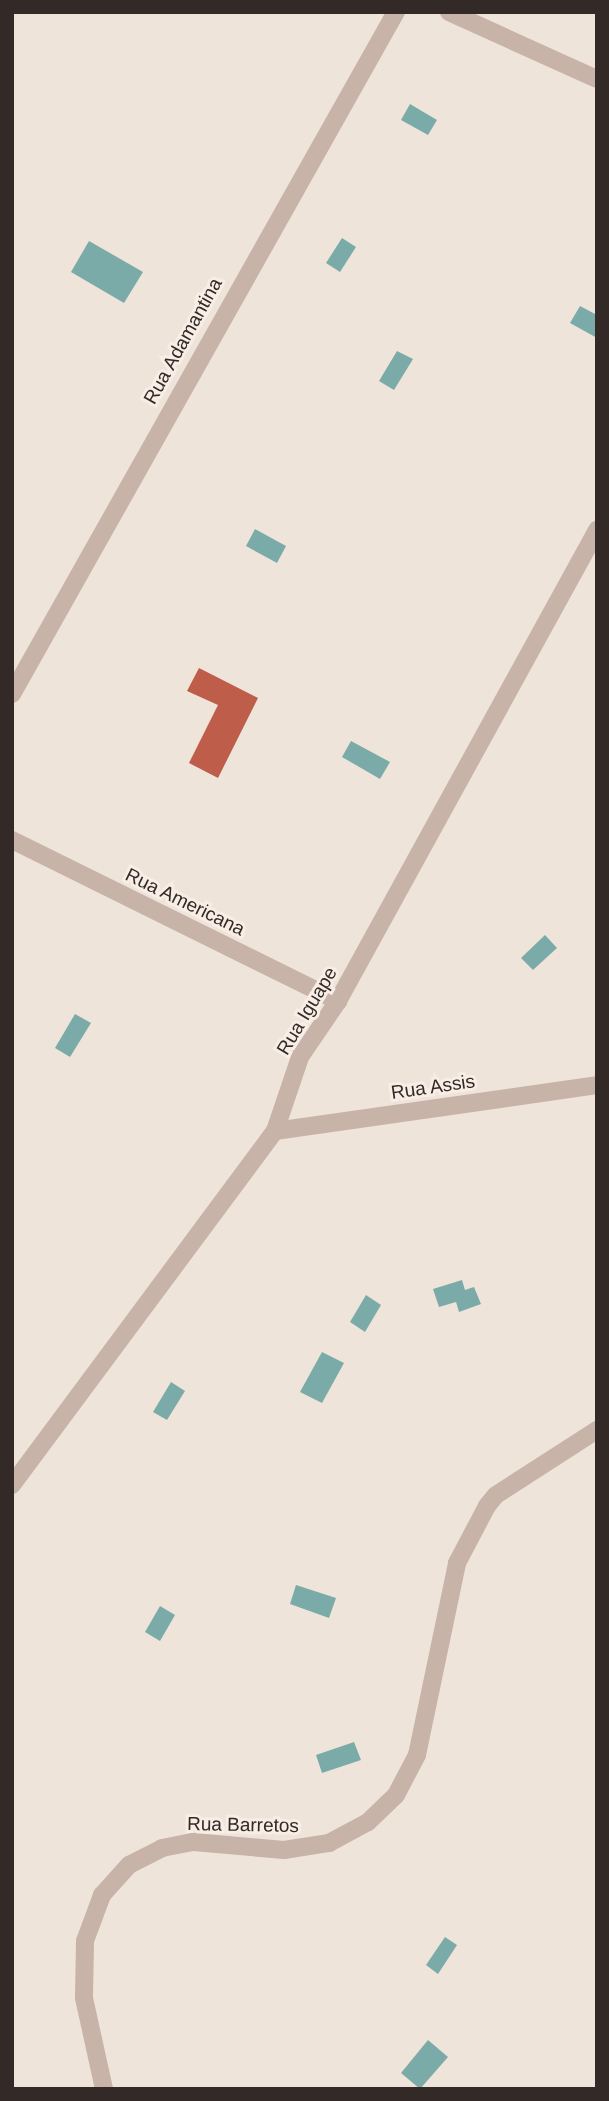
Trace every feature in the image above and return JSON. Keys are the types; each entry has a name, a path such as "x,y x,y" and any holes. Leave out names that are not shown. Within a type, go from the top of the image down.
{"street":[{"name":"Rua Adamantina","path":"12,694 396,12"},
{"path":"449,12 597,79"},
{"name":"Rua Iguape","path":"12,1485 275,1131 300,1057 338,1001 597,530"},
{"name":"Rua Americana","path":"12,840 338,1001"},
{"name":"Rua Assis","path":"275,1131 597,1085"},
{"name":"Rua Barretos","path":"104,2089 84,1998 85,1941 102,1895 129,1865 162,1847 194,1842 285,1850 329,1843 368,1822 396,1795 417,1755 457,1563 487,1506 496,1495 597,1430"}],"water":[{"path":"410,104 437,120 428,135 401,120"},
{"path":"342,238 356,247 340,272 326,263"},
{"path":"89,241 143,272 124,303 71,272"},
{"path":"580,306 597,315 597,338 570,323"},
{"path":"397,351 413,359 394,390 379,381"},
{"path":"255,529 286,546 277,563 246,546"},
{"path":"351,741 390,762 380,779 342,757"},
{"path":"545,935 557,948 533,970 521,958"},
{"path":"75,1014 91,1023 70,1057 55,1048"},
{"path":"462,1280 465,1290 474,1287 481,1304 459,1312 456,1302 439,1307 433,1289"},
{"path":"366,1295 381,1305 365,1332 350,1322"},
{"path":"322,1352 344,1363 322,1403 300,1392"},
{"path":"171,1382 185,1391 167,1420 153,1412"},
{"path":"296,1585 336,1598 329,1618 290,1604"},
{"path":"160,1606 175,1615 160,1641 145,1632"},
{"path":"354,1742 361,1760 322,1773 316,1755"},
{"path":"445,1937 457,1945 438,1974 426,1965"},
{"path":"428,2040 448,2057 420,2089 401,2073"}],"building":[{"path":"199,668 258,698 218,778 189,763 218,705 187,691"}]}
